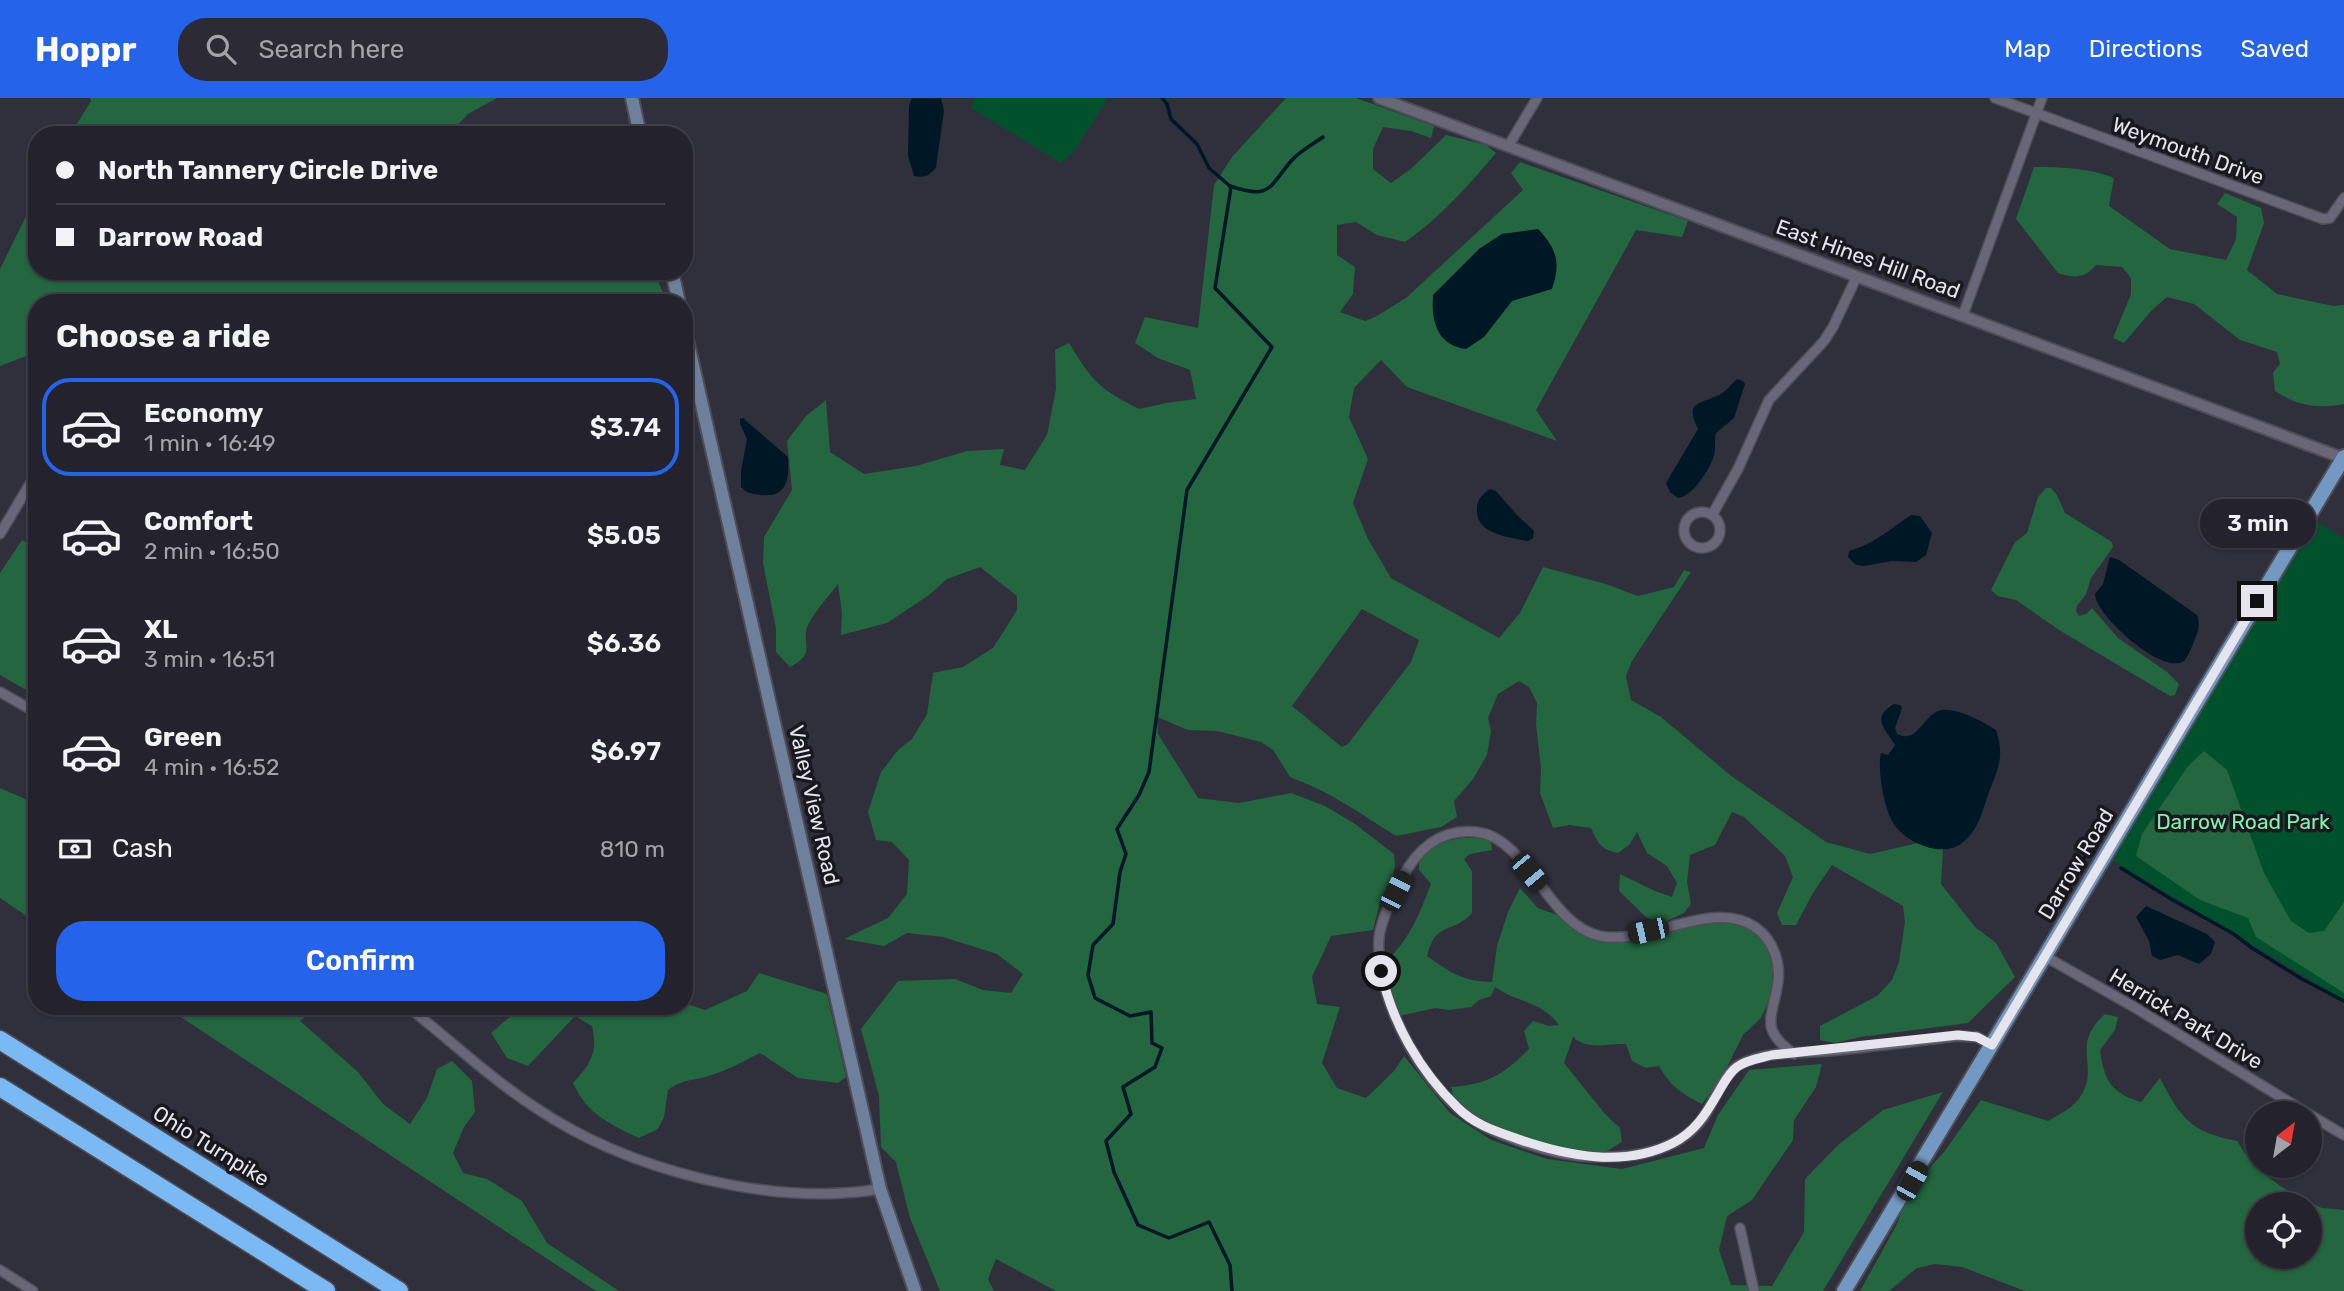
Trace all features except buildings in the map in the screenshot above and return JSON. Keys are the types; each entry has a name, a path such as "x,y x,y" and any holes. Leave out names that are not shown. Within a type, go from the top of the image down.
{"highway":[{"name":"Ohio Turnpike","path":"0,1040 399,1291"},
{"path":"0,1087 326,1291"}],"main road":[{"path":"632,98 638,126"},
{"name":"Valley View Road","path":"693,366 880,1189 915,1291"},
{"name":"Darrow Road","path":"1844,1291 2344,457"}],"street":[{"name":"East Hines Hill Road","path":"1379,98 2344,457"},
{"path":"1509,145 1537,98"},
{"name":"Weymouth Drive","path":"1995,98 2323,219 2330,218 2344,198"},
{"path":"1963,315 2042,98"},
{"path":"1712,515 1738,469 1769,400 1824,341 1857,276"},
{"path":"0,534 28,487"},
{"path":"1695,513 1712,515 1720,531 1715,542 1704,547 1692,545 1684,531 1686,520 1695,513"},
{"path":"0,692 28,708"},
{"path":"1794,1054 1782,1045 1772,1029 1771,1009 1779,983 1778,970 1773,947 1760,930 1743,920 1725,917 1625,936 1596,935 1585,931 1569,919 1506,845 1492,836 1460,831 1430,842 1406,870 1383,922 1379,936 1385,988 1393,1012 1421,1064 1434,1082 1470,1118 1485,1127 1566,1154 1622,1157 1656,1150 1687,1135 1702,1120 1724,1083 1738,1066 1772,1055 1794,1054 1958,1035 1977,1037 1992,1045"},
{"name":"Herrick Park Drive","path":"2046,957 2288,1101"},
{"path":"418,1015 538,1110 582,1135 648,1163 708,1180 777,1191 829,1194 880,1189"},
{"name":"Herrick Park Drive","path":"2322,1122 2344,1135"},
{"path":"1740,1228 1754,1291"},
{"path":"0,1270 33,1291"}],"green space":[{"path":"90,98 497,98 468,114 457,126 76,126 91,101"},
{"path":"975,98 1108,98 1073,153 1061,163 971,108"},
{"path":"1286,98 1356,98 1434,126 1431,138 1411,131 1383,127 1373,149 1373,169 1391,183 1412,168 1446,135 1486,145 1496,153 1442,212 1405,242 1377,235 1356,222 1337,225 1337,255 1355,267 1353,294 1340,312 1365,321 1406,298 1523,190 1511,173 1520,162 1688,221 1682,237 1636,230 1536,410 1557,441 1407,387 1381,360 1354,388 1349,417 1368,459 1353,503 1368,539 1391,578 1499,638 1520,613 1543,567 1606,584 1638,596 1674,587 1684,570 1691,572 1632,661 1626,676 1631,700 1661,717 1730,775 1826,842 1870,854 1918,843 1943,849 1941,884 1975,927 1996,943 2015,977 1968,1023 1860,1037 1835,1043 1820,1040 1820,1026 1877,996 1892,980 1899,962 1905,922 1903,906 1832,865 1796,925 1782,925 1777,913 1793,877 1785,856 1744,817 1732,812 1715,845 1690,855 1687,882 1691,904 1684,913 1663,923 1647,918 1619,891 1620,874 1672,897 1677,883 1667,866 1647,853 1637,832 1629,845 1618,853 1601,845 1591,828 1569,825 1553,828 1540,793 1537,703 1529,687 1519,681 1498,694 1488,718 1491,731 1487,755 1473,779 1454,801 1457,817 1441,827 1396,836 1331,796 1290,777 1273,750 1261,742 1217,731 1188,730 1157,717 1158,734 1198,798 1239,803 1291,793 1325,806 1355,824 1394,854 1395,866 1390,891 1381,898 1373,930 1331,936 1312,977 1317,1004 1340,1007 1322,1063 1337,1088 1366,1098 1394,1071 1404,1056 1450,1113 1491,1140 1547,1159 1622,1169 1704,1148 1718,1115 1749,1070 1822,1064 1816,1087 1794,1120 1793,1140 1752,1200 1727,1216 1719,1250 1731,1285 1772,1286 1804,1232 1805,1179 1838,1145 1883,1110 1943,1092 1823,1291 1056,1291 996,1259 988,1279 994,1291 940,1291 910,1218 896,1162 881,1147 879,1096 861,1029 898,981 955,979 983,990 1011,993 1023,974 997,954 943,937 907,933 884,946 844,939 888,918 907,894 909,860 892,842 876,840 868,812 881,772 898,750 912,739 927,714 933,673 963,667 993,648 1017,610 1017,596 980,567 947,579 929,595 887,623 841,635 842,613 838,584 808,625 804,657 790,667 776,652 776,629 763,563 764,537 792,490 787,441 806,416 826,400 830,452 864,474 916,466 967,451 1004,449 1000,465 1025,470 1047,435 1056,389 1055,350 1069,343 1098,383 1139,409 1196,399 1190,370 1158,358 1135,343 1145,317 1198,328 1214,185 1232,157","holes":["1362,609 1419,640 1411,662 1348,744 1342,747 1292,706"]},
{"path":"2034,167 2085,170 2114,178 2109,206 2170,249 2226,260 2236,239 2237,217 2217,204 2225,193 2261,208 2264,223 2247,270 2277,294 2333,306 2344,305 2344,404 2308,405 2275,391 2273,373 2280,364 2277,352 2240,340 2194,304 2167,297 2124,343 2113,338 2131,294 2131,278 2122,267 2096,265 2088,273 2079,276 2058,273 2016,219"},
{"path":"28,212 28,280 658,280 663,293 28,294 28,355 0,366 0,269"},
{"path":"2046,488 2051,488 2057,495 2065,513 2112,542 2113,547 2091,578 2086,594 2077,606 2079,616 2092,608 2118,638 2167,672 2179,684 2175,695 2170,696 2059,630 2016,600 1998,596 1991,590 2015,542 2027,533 2038,497"},
{"name":"Darrow Road Park","path":"2308,517 2344,538 2344,1000 2105,856"},
{"path":"22,540 28,544 28,691 0,675 0,573"},
{"path":"2204,751 2227,770 2264,873 2291,921 2309,933 2324,931 2344,902 2344,993 2256,937 2248,918 2200,900 2136,856 2142,834 2188,766"},
{"path":"0,788 28,800 28,917 0,898"},
{"path":"1462,838 1483,838 1491,842 1492,850 1470,854 1464,859 1472,871 1472,913 1465,920 1440,932 1427,956 1465,978 1492,982 1497,946 1508,912 1520,888 1538,908 1557,915 1573,929 1590,938 1611,943 1730,920 1751,929 1765,941 1772,955 1770,998 1761,1018 1743,1035 1722,1077 1702,1104 1677,1089 1659,1066 1646,1068 1632,1061 1626,1044 1592,1045 1573,1037 1564,1063 1605,1114 1620,1128 1622,1142 1608,1150 1569,1150 1524,1137 1481,1118 1454,1098 1451,1087 1494,1077 1529,1049 1524,1031 1533,1021 1549,1026 1559,1025 1537,1006 1495,987 1491,996 1479,1000 1471,1007 1449,1010 1435,1008 1399,1016 1389,989 1386,961 1408,935 1431,884 1419,870 1419,860 1435,843"},
{"path":"759,973 827,994 846,1077 838,1083 798,1078 760,1053 709,1076 673,1086 668,1090 664,1117 658,1129 639,1138 600,1117 585,1103 573,1083 591,1057 594,1043 592,1026 575,1016 528,1066 507,1058 491,1033 514,1015 693,1015 693,1006 705,1010 747,991"},
{"path":"2105,1014 2118,1017 2115,1030 2100,1050 2104,1070 2116,1090 2141,1102 2160,1078 2174,1104 2189,1122 2209,1133 2237,1141 2245,1153 2245,1178 2269,1178 2290,1192 2245,1192 2245,1269 2322,1269 2322,1208 2344,1210 2344,1291 2025,1291 1962,1267 1935,1264 1917,1268 1889,1291 1860,1291 1897,1224 1909,1191 1944,1152 1981,1100 2048,1121 2067,1110 2082,1094 2086,1083 2089,1035"},
{"path":"178,1015 307,1015 300,1021 358,1072 383,1104 410,1124 427,1098 437,1069 452,1061 472,1081 475,1112 464,1127 453,1153 463,1173 487,1179 522,1201 547,1243 619,1291 596,1291"}],"water":[{"path":"912,98 941,98 944,111 936,167 924,176 914,176 908,156 909,106"},
{"path":"1538,229 1556,257 1552,289 1512,301 1484,337 1466,349 1448,343 1435,322 1433,295 1479,249 1502,234"},
{"path":"1737,379 1745,384 1734,418 1716,433 1714,456 1705,475 1689,493 1678,498 1670,492 1666,483 1698,429 1693,409 1722,393"},
{"path":"743,418 788,457 787,479 782,490 777,493 755,494 741,487 747,439 740,424 740,419"},
{"path":"1490,489 1496,491 1534,531 1533,538 1528,541 1504,536 1483,526 1479,520 1477,505"},
{"path":"1911,515 1920,516 1932,533 1926,555 1916,562 1892,561 1864,566 1856,565 1848,557 1849,551 1874,540"},
{"path":"2110,557 2119,560 2197,615 2198,631 2184,661 2174,663 2161,660 2147,652 2118,628 2098,604 2095,594 2103,584"},
{"path":"1894,704 1902,708 1895,728 1897,734 1904,736 1915,733 1932,714 1944,710 1968,715 1996,730 2000,747 1999,762 1982,813 1968,838 1954,848 1934,849 1914,841 1897,829 1889,815 1882,788 1880,760 1881,753 1888,755 1895,745 1881,719"},
{"path":"2146,906 2207,934 2215,942 2211,954 2199,964 2178,955 2160,960 2152,956 2149,941 2136,917"}],"waterway":[{"path":"1162,98 1167,104 1171,119 1197,144 1209,168 1231,187 1215,288 1272,347 1187,490 1149,772 1139,795 1117,829 1126,854 1120,872 1113,924 1093,945 1088,975 1095,998 1130,1016 1151,1012 1152,1043 1162,1048 1155,1067 1123,1087 1131,1114 1106,1141 1114,1172 1138,1225 1169,1238 1209,1222 1230,1265 1232,1291"},
{"path":"1230,186 1254,192 1267,189 1295,157 1323,137"},
{"path":"2082,861 2088,853 2094,852"},
{"path":"2121,868 2234,934 2302,979 2344,1001"}],"route":[{"path":"1381,971 1393,1012 1409,1045 1434,1082 1459,1109 1485,1127 1501,1134 1581,1156 1622,1157 1656,1150 1673,1143 1687,1135 1702,1120 1734,1069 1751,1060 1772,1055 1830,1051 1958,1035 1977,1037 1992,1045 2257,601"}]}
